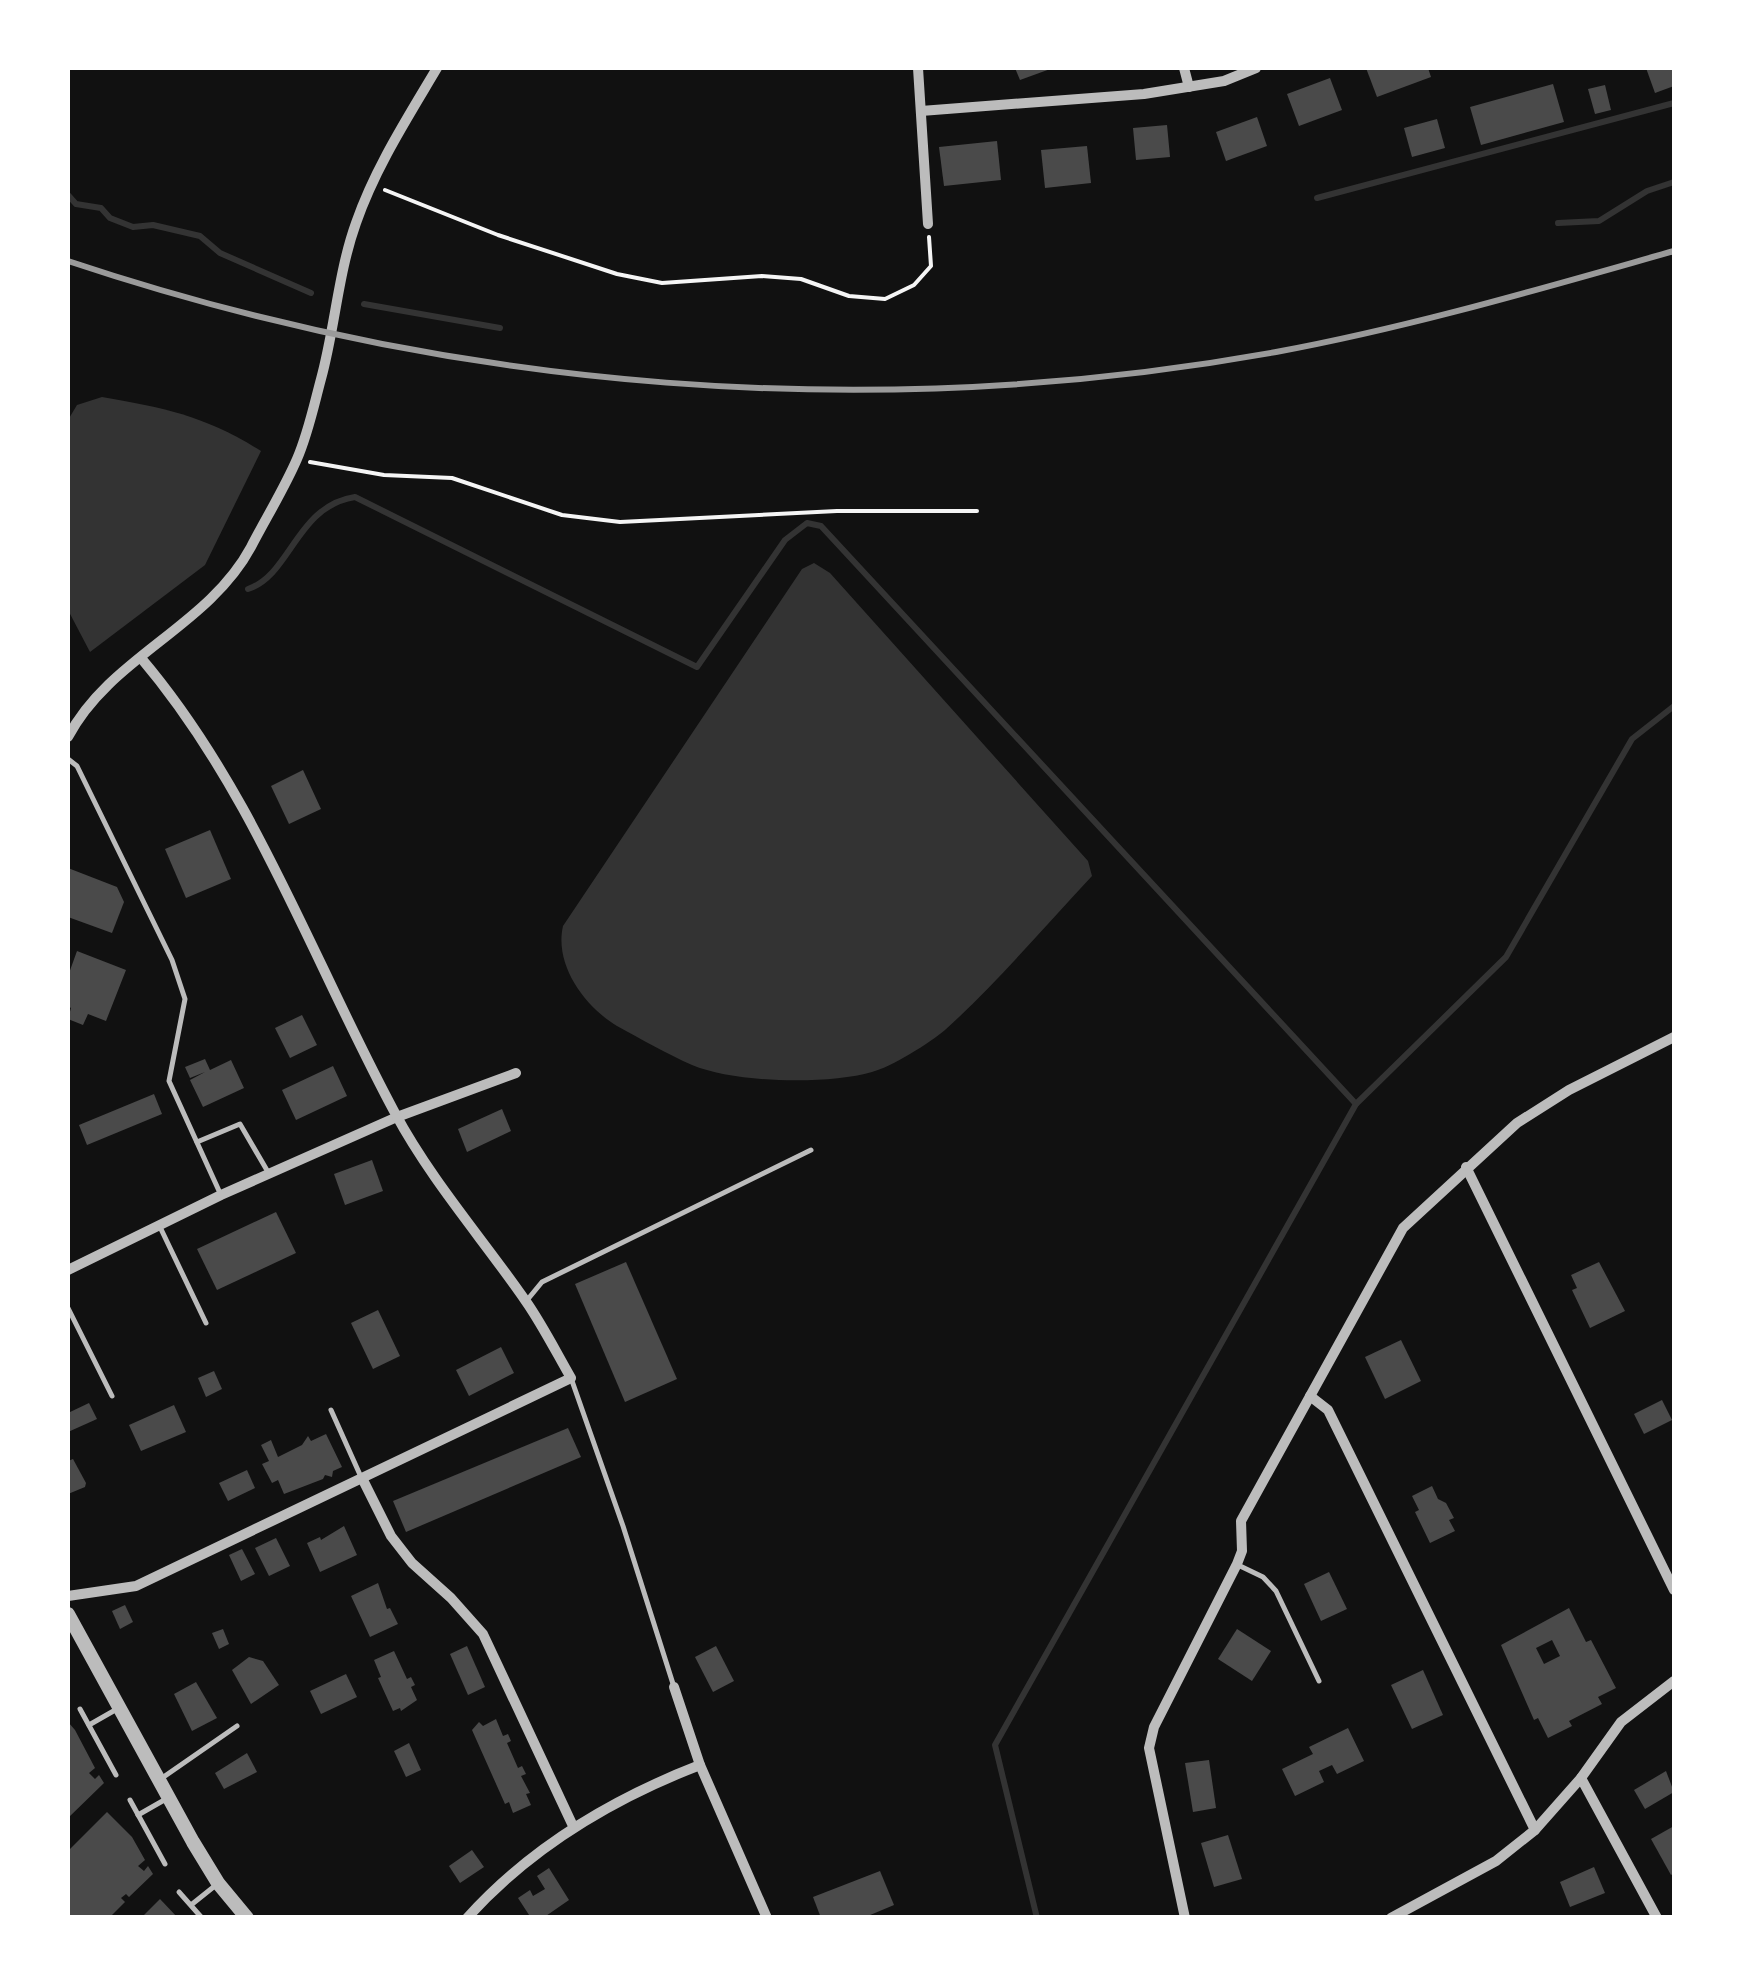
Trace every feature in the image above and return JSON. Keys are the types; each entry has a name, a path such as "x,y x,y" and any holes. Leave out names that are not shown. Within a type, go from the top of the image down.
{"street":[{"path":"68,737 86,707 228,582 297,460 322,374 355,226 371,185 437,68"},
{"path":"918,68 928,224"},
{"path":"1184,68 1189,87"},
{"path":"921,111 1144,94 1224,80 1256,68"},
{"path":"68,1596 136,1586 571,1378 526,1301 488,1253 397,1117 219,762 178,701 142,658"},
{"path":"1184,1918 1149,1748 1154,1726 1237,1564 1242,1551 1241,1522 1402,1228 1517,1124 1569,1090 1674,1038"},
{"path":"68,1270 397,1117 516,1072"},
{"path":"1466,1167 1674,1590"},
{"path":"1310,1396 1328,1410 1535,1830"},
{"path":"362,1480 391,1536 412,1563 483,1634 573,1826"},
{"path":"68,1614 218,1883 247,1918"},
{"path":"1394,1917 1496,1861 1535,1830 1581,1778 1621,1722 1674,1680"},
{"path":"674,1686 700,1765 767,1918"},
{"path":"467,1918 501,1880 573,1826 663,1779 700,1765"},
{"path":"1581,1778 1657,1918"}],"lane":[{"path":"68,759 77,766 172,960 184,999 169,1081 222,1196"},
{"path":"197,1142 240,1124 269,1174"},
{"path":"526,1301 542,1282 811,1150"},
{"path":"160,1226 206,1323"},
{"path":"68,1308 112,1396"},
{"path":"571,1378 674,1686"},
{"path":"330,1410 362,1480"},
{"path":"1237,1564 1263,1577 1276,1590 1319,1681"},
{"path":"89,1726 120,1707"},
{"path":"80,1709 116,1775"},
{"path":"160,1779 237,1726"},
{"path":"138,1815 169,1797"},
{"path":"130,1800 165,1864"},
{"path":"192,1905 218,1883"},
{"path":"179,1892 202,1918"}],"path":[{"path":"371,185 616,274 662,283 762,276 801,279 849,296 885,300 914,284 931,266 928,224"},
{"path":"297,460 384,475 452,478 562,515 620,522 838,510 978,511"}],"shaded area":[{"path":"102,397 184,415 222,429 261,451 205,565 90,652 68,610 68,420 77,405"},
{"path":"814,563 830,573 1088,861 1092,876 964,1012 938,1035 899,1060 872,1072 831,1079 732,1076 692,1065 605,1018 583,996 568,970 561,941 563,926 802,569"}],"building":[{"path":"1015,68 1053,68 1020,80"},
{"path":"1366,68 1428,68 1431,77 1377,97"},
{"path":"1646,68 1674,68 1674,86 1655,93"},
{"path":"1330,78 1342,110 1299,126 1287,94"},
{"path":"1553,84 1564,122 1481,145 1470,107"},
{"path":"1605,85 1611,110 1595,114 1588,89"},
{"path":"1257,117 1267,146 1226,161 1216,132"},
{"path":"1437,119 1445,148 1412,157 1404,128"},
{"path":"1167,125 1170,157 1136,160 1133,128"},
{"path":"997,141 1001,180 944,186 939,147"},
{"path":"1087,146 1091,183 1045,188 1041,150"},
{"path":"303,770 321,809 289,824 271,786"},
{"path":"210,830 231,879 186,898 165,849"},
{"path":"68,868 117,887 124,902 112,933 68,917"},
{"path":"77,951 126,970 106,1021 88,1014 83,1025 68,1019 68,976"},
{"path":"302,1015 317,1045 290,1058 275,1028"},
{"path":"205,1059 210,1070 231,1060 244,1088 203,1107 190,1080 205,1072 190,1078 185,1067"},
{"path":"333,1066 347,1096 296,1120 282,1090"},
{"path":"154,1094 162,1114 87,1145 79,1125"},
{"path":"502,1109 511,1131 467,1152 458,1129"},
{"path":"372,1160 383,1191 345,1205 334,1174"},
{"path":"276,1212 296,1253 217,1290 197,1249"},
{"path":"626,1262 677,1379 625,1402 575,1284"},
{"path":"1599,1262 1625,1311 1590,1328 1572,1290 1577,1288 1571,1275"},
{"path":"378,1310 400,1356 373,1369 351,1323"},
{"path":"1401,1340 1421,1381 1385,1399 1365,1357"},
{"path":"501,1347 514,1373 469,1396 456,1370"},
{"path":"214,1371 222,1389 206,1397 198,1378"},
{"path":"1662,1400 1672,1420 1644,1434 1634,1414"},
{"path":"89,1403 97,1419 68,1432 68,1413"},
{"path":"174,1405 186,1432 141,1451 129,1425"},
{"path":"568,1428 581,1457 406,1532 393,1501"},
{"path":"326,1434 342,1467 333,1471 332,1477 325,1475 284,1494 278,1480 272,1483 262,1464 269,1461 261,1445 271,1440 278,1457 302,1445 308,1436 311,1441"},
{"path":"73,1459 86,1483 68,1494 68,1461"},
{"path":"247,1470 255,1488 228,1501 219,1483"},
{"path":"1432,1486 1454,1518 1449,1520 1455,1531 1430,1543 1412,1496"},
{"path":"344,1526 357,1555 320,1572 307,1543 320,1537 321,1540"},
{"path":"276,1538 290,1566 269,1576 255,1548"},
{"path":"242,1549 255,1574 241,1581 229,1555"},
{"path":"1329,1572 1347,1609 1321,1621 1304,1584"},
{"path":"378,1583 387,1609 390,1608 398,1624 370,1637 351,1596"},
{"path":"125,1605 133,1622 120,1629 112,1611"},
{"path":"1569,1608 1616,1688 1598,1697 1602,1704 1569,1721 1572,1726 1548,1738 1538,1718 1534,1720 1501,1645","holes":["1552,1640 1560,1656 1544,1664 1536,1648"]},
{"path":"223,1629 229,1644 219,1649 212,1633"},
{"path":"1237,1629 1271,1651 1252,1681 1218,1659"},
{"path":"467,1646 485,1687 468,1695 450,1654"},
{"path":"716,1646 734,1681 713,1692 695,1657"},
{"path":"394,1651 407,1679 411,1677 415,1685 411,1687 417,1700 401,1711 393,1711 374,1660"},
{"path":"249,1657 263,1661 279,1685 251,1704 232,1670"},
{"path":"1423,1670 1443,1715 1412,1729 1391,1685"},
{"path":"346,1674 357,1697 321,1714 310,1691"},
{"path":"196,1682 217,1718 192,1731 174,1694"},
{"path":"496,1719 503,1736 508,1734 511,1741 507,1743 518,1768 522,1766 526,1774 521,1776 530,1793 526,1794 531,1805 513,1813 509,1802 505,1804 472,1730 479,1722 483,1726"},
{"path":"68,1722 95,1768 89,1773 95,1779 99,1775 104,1783 68,1818"},
{"path":"1348,1728 1364,1761 1337,1774 1332,1765 1319,1771 1324,1782 1295,1796 1282,1769 1313,1754 1309,1747"},
{"path":"409,1743 421,1770 406,1777 394,1751"},
{"path":"247,1753 257,1772 224,1789 215,1773"},
{"path":"1209,1760 1216,1808 1193,1812 1185,1763"},
{"path":"1666,1771 1674,1792 1645,1809 1634,1790"},
{"path":"107,1812 132,1837 145,1860 138,1866 144,1871 148,1866 153,1874 129,1897 126,1894 121,1898 125,1902 109,1918 68,1918 68,1851"},
{"path":"1674,1826 1674,1873 1671,1875 1651,1839"},
{"path":"1228,1835 1242,1879 1214,1887 1201,1843"},
{"path":"472,1850 484,1867 460,1883 449,1866"},
{"path":"1594,1867 1605,1893 1570,1907 1560,1882"},
{"path":"549,1868 569,1900 543,1918 531,1918 518,1898 530,1890 533,1896 545,1889 537,1876"},
{"path":"880,1871 894,1905 863,1918 821,1918 813,1897"},
{"path":"160,1899 178,1918 141,1918"}],"waterway":[{"path":"1317,198 1674,103"},
{"path":"1558,223 1599,221 1647,191 1674,182"},
{"path":"68,195 76,204 101,208 110,218 133,227 153,225 200,236 220,253 311,293"},
{"path":"364,304 500,328"},
{"path":"248,589 275,570 319,513 355,497 697,667 785,540 807,523 821,526 1356,1104"},
{"path":"1037,1918 995,1745 1356,1104 1506,957 1632,739 1674,706"}],"railway":[{"path":"68,261 215,305 364,340 515,366 666,383 819,390 972,387 1124,374 1276,352 1427,319 1674,251"}]}
